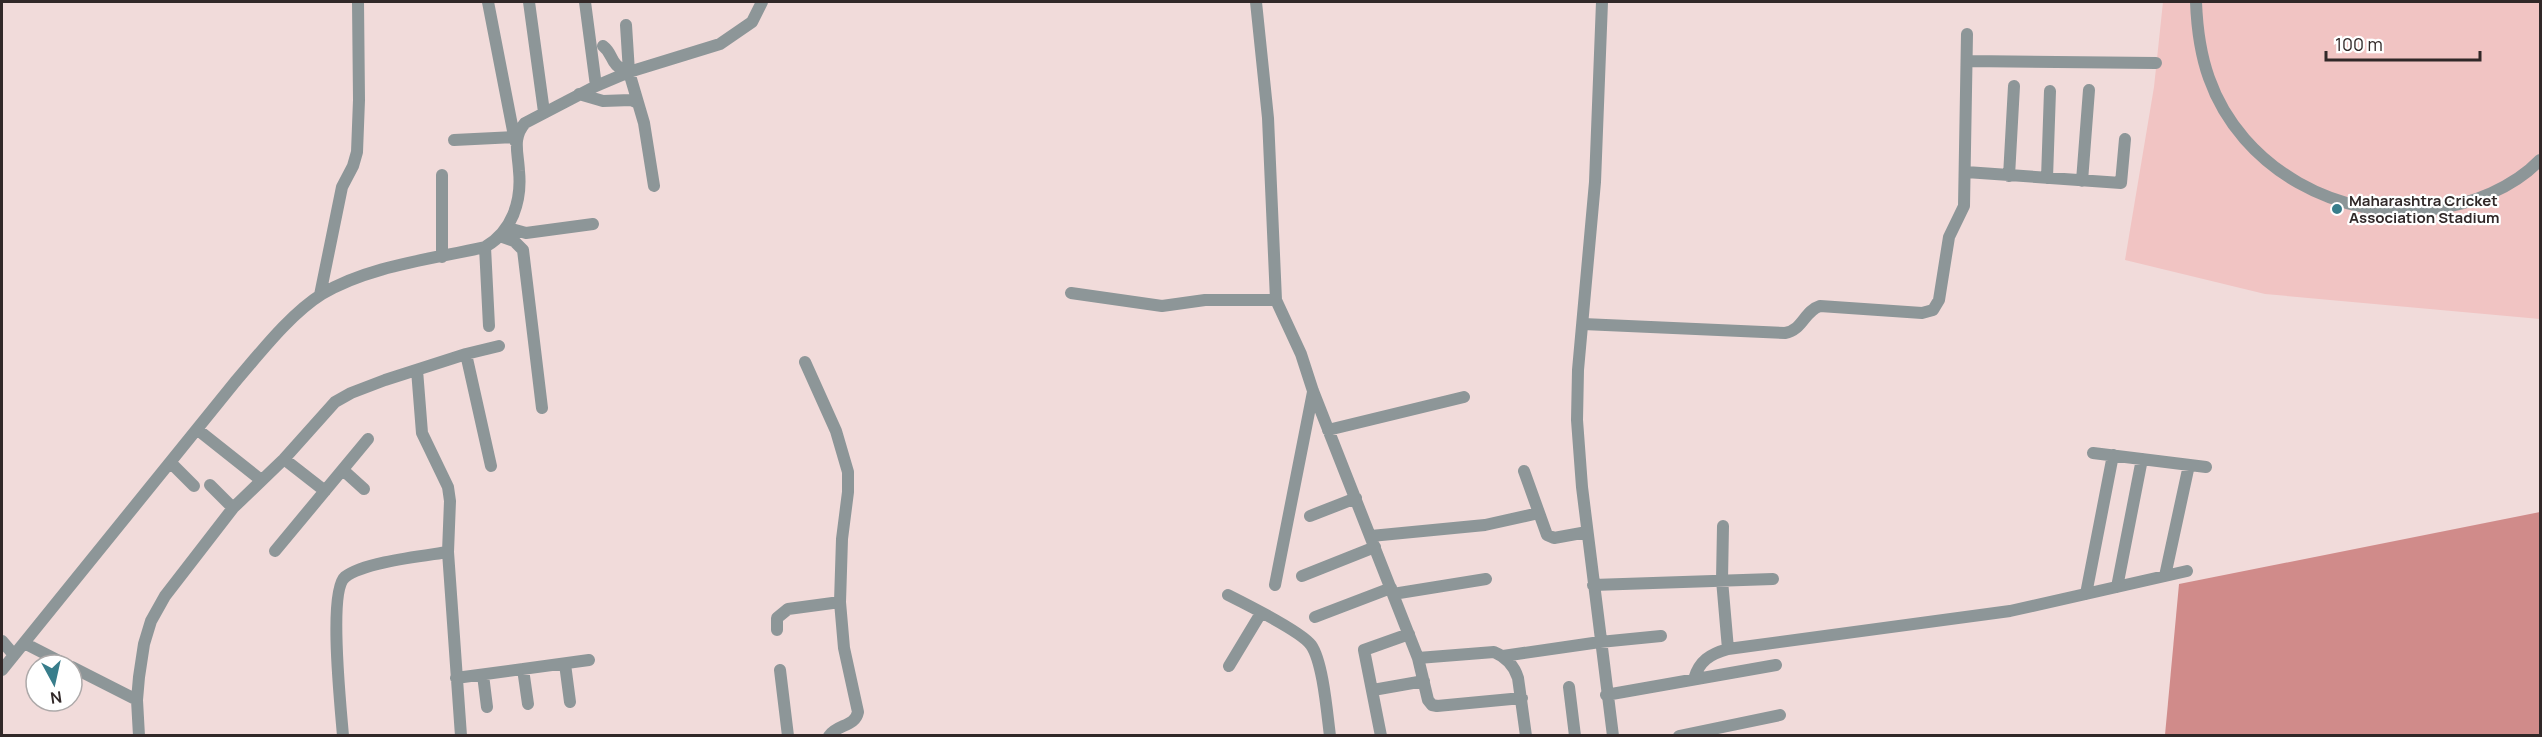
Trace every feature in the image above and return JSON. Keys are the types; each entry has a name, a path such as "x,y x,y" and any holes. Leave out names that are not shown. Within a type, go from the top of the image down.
{"street":[{"path":"320,295 339,197 353,166 358,142 360,100 357,2"},
{"path":"2,670 264,348 320,295 364,276 485,247 504,232 513,217 519,187 515,139 488,2"},
{"path":"529,2 544,112"},
{"path":"585,2 596,86"},
{"path":"515,139 525,123 596,86 629,72 720,44 752,22 762,2"},
{"path":"1256,2 1268,118 1276,300 1301,354 1328,430 1409,634 1418,658 1428,700 1431,705 1437,706 1522,698"},
{"path":"1602,2 1594,182 1577,420 1593,585 1613,735"},
{"path":"2196,2 2198,37 2209,79 2228,117 2255,151 2289,179 2328,198 2370,210 2413,212 2456,206 2497,190 2541,160"},
{"path":"626,26 629,72 638,103 654,186"},
{"path":"1583,324 1785,333 1796,330 1813,308 1820,306 1929,312 1937,307 1949,237 1962,214 1966,172 1967,34"},
{"path":"603,46 608,50 616,65 629,72"},
{"path":"1967,61 2156,63"},
{"path":"2009,176 2014,86"},
{"path":"2082,181 2090,90"},
{"path":"2047,178 2050,91"},
{"path":"579,94 603,101 631,100 638,103"},
{"path":"454,140 515,139"},
{"path":"1966,172 2121,183 2125,139"},
{"path":"442,175 442,257"},
{"path":"504,232 526,233 593,224"},
{"path":"504,232 523,250 542,408"},
{"path":"485,247 489,326"},
{"path":"1071,293 1162,306 1205,300 1276,300"},
{"path":"139,735 137,700 144,644 151,621 165,596 233,507 284,459 335,402 364,388 417,370 500,346"},
{"path":"466,354 491,466"},
{"path":"805,362 836,431 848,472 842,539 840,602 844,648 858,712 857,718 851,723 833,730 829,735"},
{"path":"417,370 422,434 448,487 450,501 448,552 461,735"},
{"path":"1275,585 1313,391"},
{"path":"1328,430 1464,396"},
{"path":"198,430 261,480"},
{"path":"275,551 369,439"},
{"path":"2093,453 2206,468"},
{"path":"2086,594 2113,455"},
{"path":"284,459 325,491"},
{"path":"2117,587 2142,459"},
{"path":"171,463 194,486"},
{"path":"2165,576 2189,465"},
{"path":"343,470 364,489"},
{"path":"1524,471 1547,535 1554,538 1587,532"},
{"path":"210,485 233,507"},
{"path":"1310,516 1356,498"},
{"path":"1302,576 1373,542 1485,525 1539,513"},
{"path":"1723,526 1722,580 1728,649"},
{"path":"343,735 336,630 340,584 345,577 374,566 448,552"},
{"path":"1694,679 1697,667 1705,658 1728,649 1813,636 1972,617 2187,571"},
{"path":"1315,617 1392,591 1486,579"},
{"path":"1593,585 1773,579"},
{"path":"1228,595 1308,641 1313,647 1320,670 1330,735"},
{"path":"777,630 777,618 788,609 840,602"},
{"path":"1229,666 1261,613"},
{"path":"1382,735 1364,650 1409,634"},
{"path":"1503,656 1661,636"},
{"path":"2,641 14,655"},
{"path":"24,643 44,653"},
{"path":"1418,658 1494,652 1503,656 1515,670 1522,698 1526,735"},
{"path":"456,678 589,660"},
{"path":"565,664 570,702"},
{"path":"1606,694 1776,665"},
{"path":"523,669 528,704"},
{"path":"780,670 788,735"},
{"path":"84,673 137,700"},
{"path":"483,675 487,707"},
{"path":"1373,690 1424,681"},
{"path":"1569,687 1575,735"},
{"path":"1679,735 1709,733 1780,715"}],"shaded area":[{"name":"Maharashtra Cricket Association Stadium","path":"2163,2 2540,2 2540,319 2265,294 2125,260 2154,87"},
{"path":"2540,512 2540,735 2165,735 2179,584"}],"place":[{"name":"Maharashtra Cricket Association Stadium","path":"2337,209"}]}
